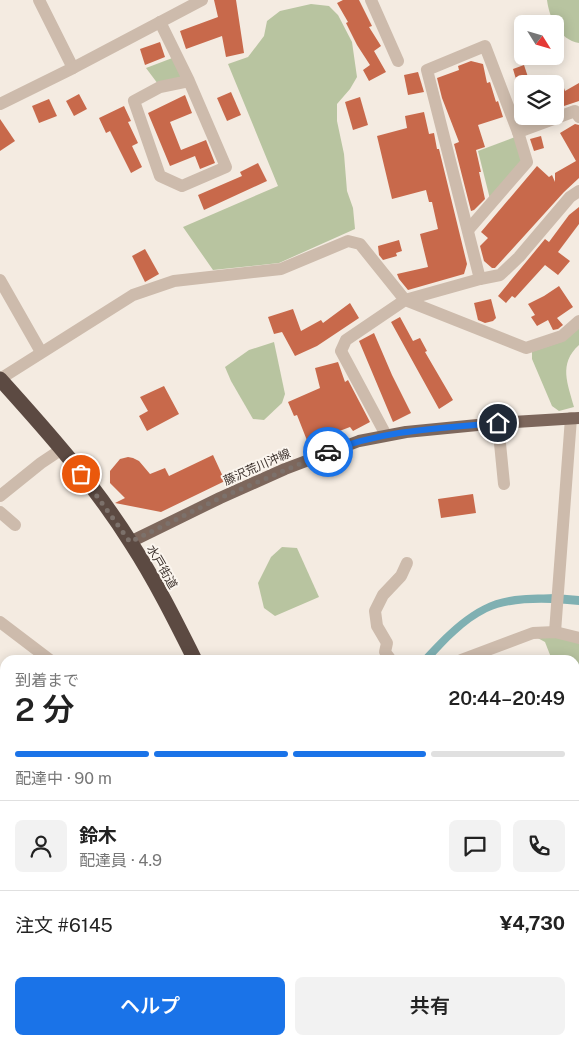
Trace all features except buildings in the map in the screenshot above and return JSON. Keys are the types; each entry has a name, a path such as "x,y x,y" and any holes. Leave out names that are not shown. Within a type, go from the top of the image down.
{"highway":[{"name":"水戸街道","path":"0,379 62,449 130,542 169,609 192,655"}],"main road":[{"name":"藤沢荒川沖線","path":"130,542 220,498 332,450 386,435 498,423 575,418"}],"street":[{"path":"39,0 73,68"},
{"path":"0,104 202,0"},
{"path":"371,0 398,61"},
{"path":"160,22 189,81 226,167 182,186 160,176 134,101 160,87 189,81"},
{"path":"468,230 528,162 485,46 427,70 480,279"},
{"path":"518,132 575,111 579,116"},
{"path":"386,435 341,351 346,340 405,300 500,274 519,257 570,197 579,191"},
{"path":"0,379 133,295 174,281 281,268 348,241 360,244 405,300 526,348 562,336 579,321"},
{"path":"0,280 42,352"},
{"path":"555,632 575,418"},
{"path":"498,423 504,484"},
{"path":"0,496 41,462 62,449"},
{"path":"0,512 15,525"},
{"path":"387,655 385,652 387,643 377,626 375,611 383,595 401,576 407,563"},
{"path":"0,622 43,655"},
{"path":"475,655 533,632 555,632 579,638"}],"green space":[{"path":"547,0 579,0 579,43 564,35 564,15 551,15"},
{"path":"311,4 329,6 338,15 352,42 357,77 350,89 337,104 337,121 344,154 347,191 353,208 355,229 279,263 213,270 183,227 278,186 228,64 248,57 264,36 267,21 280,11"},
{"path":"175,57 186,79 158,84 146,68"},
{"path":"515,137 522,162 490,199 478,151"},
{"path":"579,326 579,345 569,359 566,374 574,407 559,411 552,406 532,359 532,351"},
{"path":"274,342 285,394 282,403 264,420 253,419 225,367 249,350"},
{"path":"282,547 297,548 319,597 275,616 264,608 258,583 271,557"},
{"path":"534,636 555,636 579,641 579,655 550,655 545,642"}],"water":[{"path":"555,594 579,596 579,605 532,603 497,608 479,616 464,627 436,655 425,655 449,630 471,613 496,600 526,595"}],"way so far":[{"path":"81,474 130,542 220,498 328,452"}],"route":[{"path":"328,452 359,441 386,435 498,423"}]}
